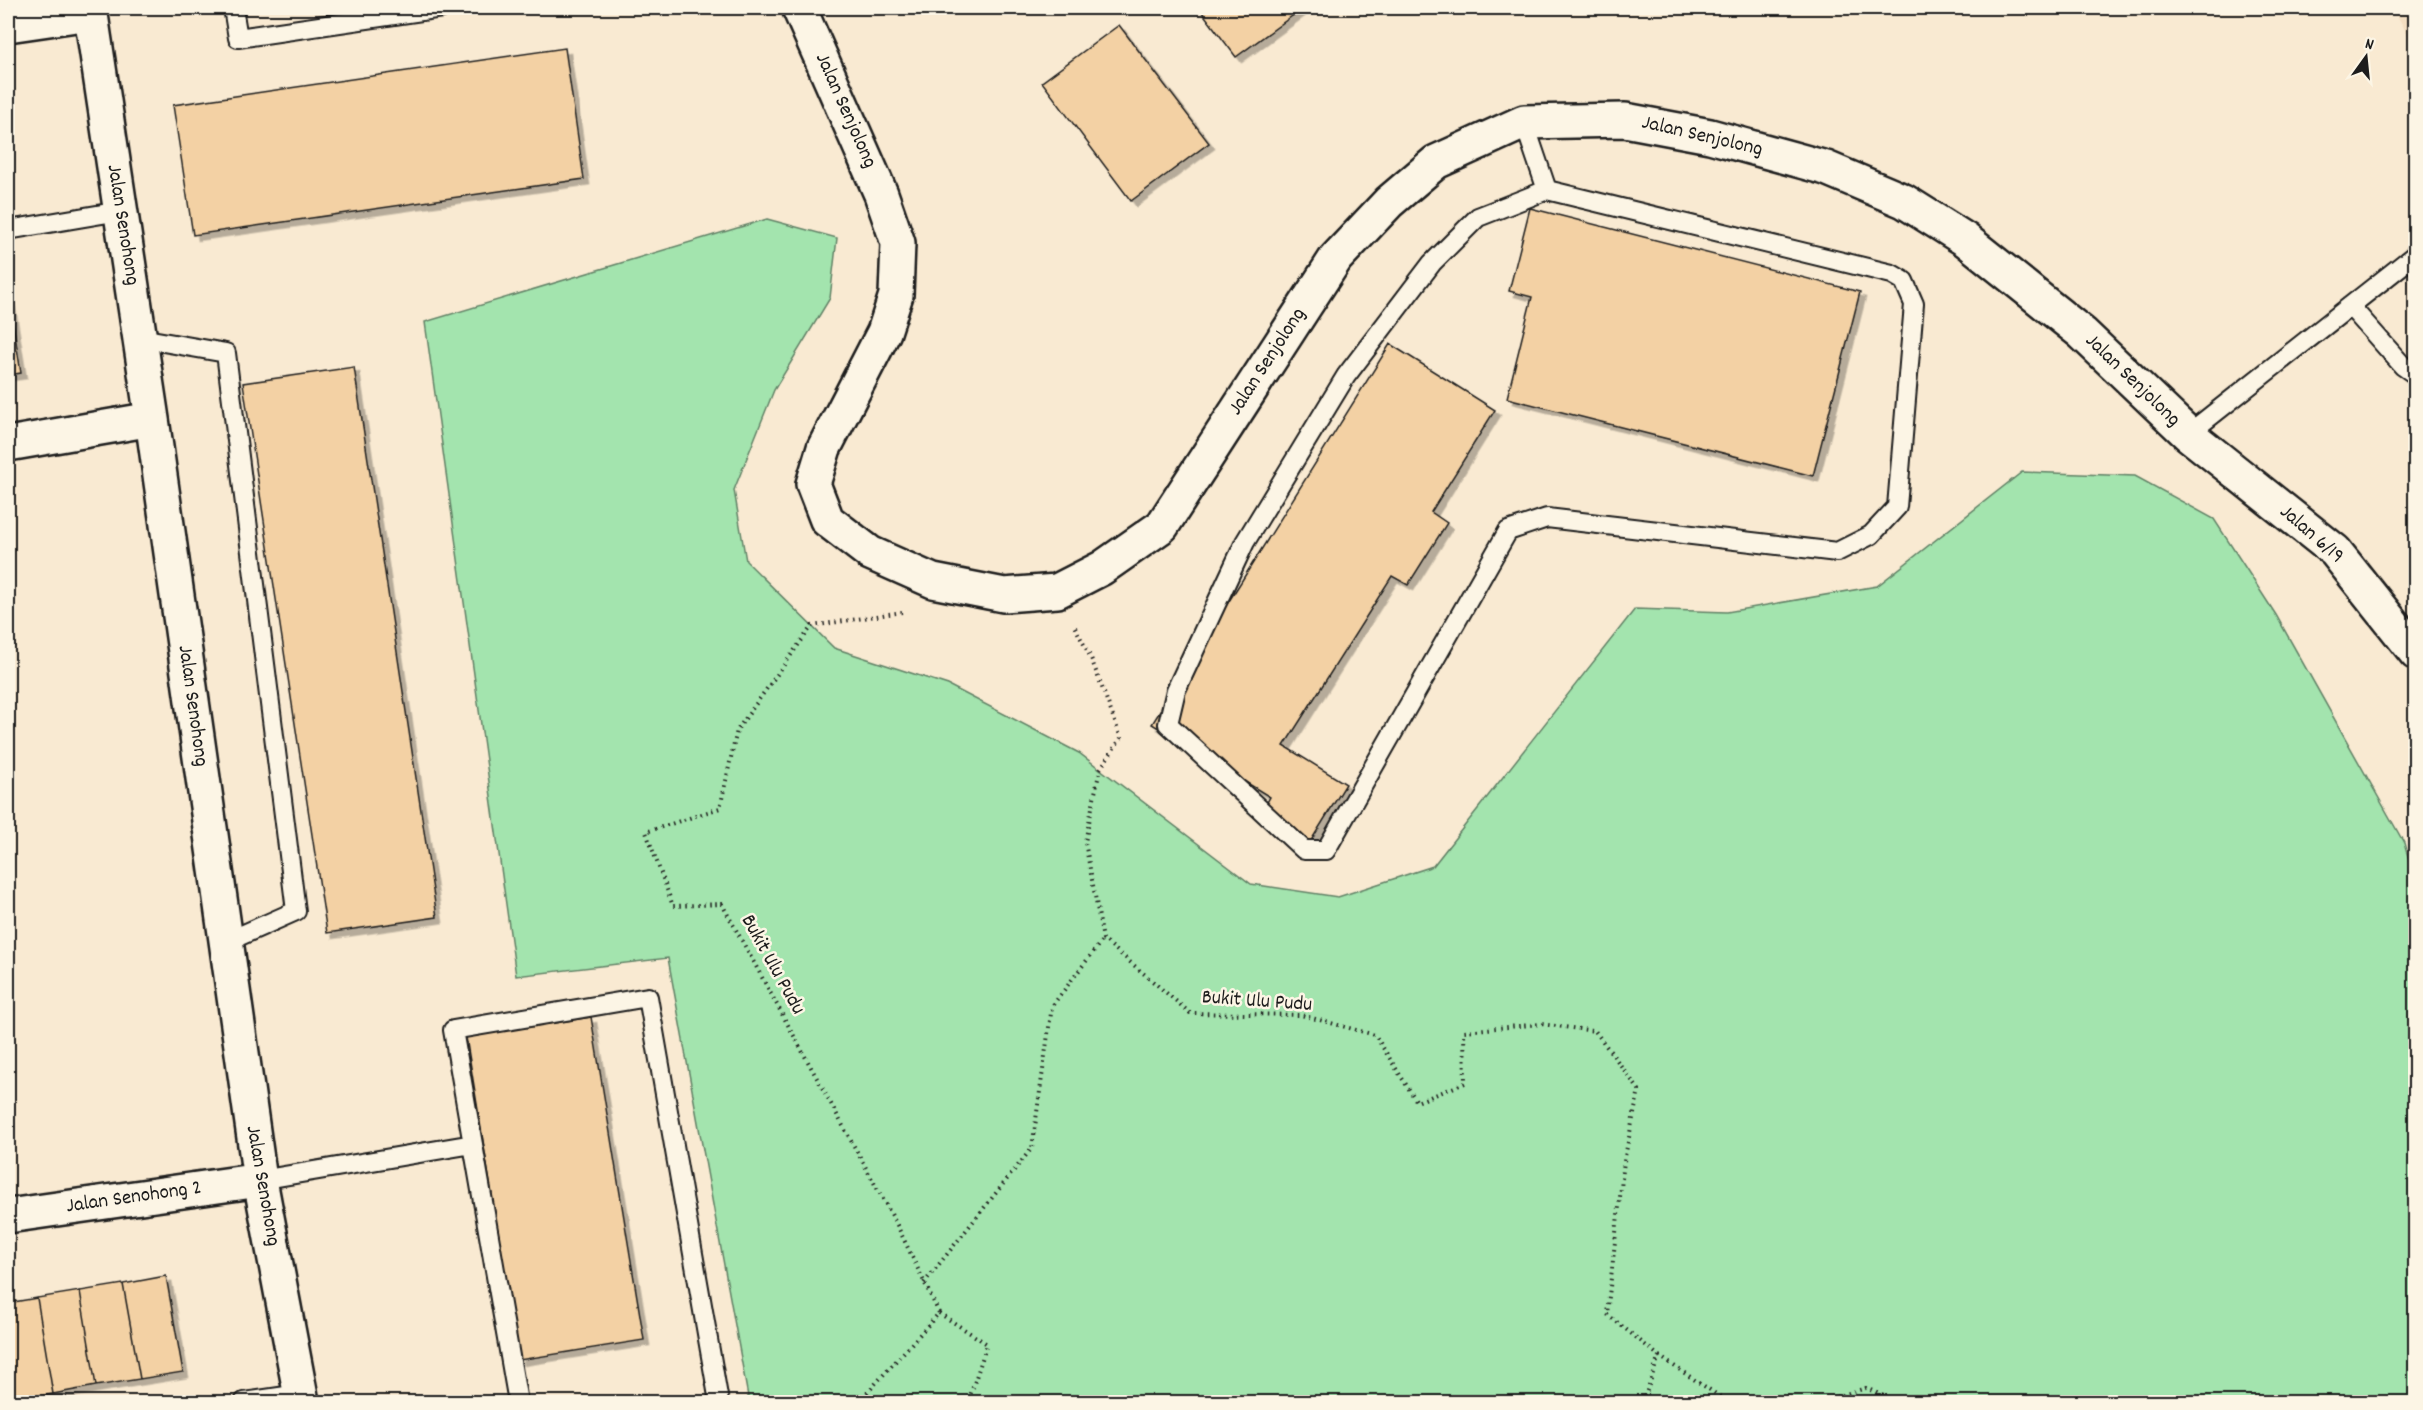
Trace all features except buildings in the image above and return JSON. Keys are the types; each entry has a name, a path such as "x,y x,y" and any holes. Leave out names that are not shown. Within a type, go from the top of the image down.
{"street":[{"name":"Jalan Senjolong","path":"799,8 881,194 898,243 896,295 884,332 824,448 813,484 827,519 870,553 933,581 1004,595 1057,591 1102,568 1162,526 1336,258 1389,202 1436,162 1524,122 1625,120 1710,136 1826,168 1904,201 1966,240 2082,333 2188,434"},
{"path":"8,25 90,10"},
{"name":"Jalan Senohong","path":"90,10 152,419 260,1180 301,1398"},
{"path":"8,444 152,419"},
{"name":"Jalan 6/19","path":"2188,434 2335,551 2415,653"},
{"name":"Jalan Senohong 2","path":"8,1216 260,1180"}],"lane":[{"path":"233,8 238,38 442,8"},
{"path":"1524,122 1547,190"},
{"path":"1547,190 1892,274 1904,281 1914,304 1897,507 1871,535 1837,552 1547,519 1508,531 1326,850 1304,850 1168,724 1176,690 1245,542 1346,376 1431,263 1478,218 1547,190"},
{"path":"8,230 120,212"},
{"path":"2188,434 2415,254"},
{"path":"2350,306 2403,366 2415,375"},
{"path":"140,338 226,353 296,910 226,942"},
{"path":"518,1402 453,1030 648,997 719,1402"},
{"path":"260,1180 473,1144"},
{"path":"244,1402 301,1398"}],"path":[{"path":"924,1283 1032,1148 1052,1006 1103,939 1085,842 1100,769 1120,738 1091,658 1057,591"},
{"name":"Bukit Ulu Pudu","path":"914,610 812,626 737,730 720,808 646,832 673,906 722,904 896,1222 939,1313"},
{"name":"Bukit Ulu Pudu","path":"1103,939 1190,1013 1301,1016 1375,1035 1417,1102 1466,1083 1464,1031 1541,1024 1595,1031 1639,1090 1624,1161 1607,1314 1659,1356 1728,1402"},
{"path":"859,1402 939,1313 987,1344 968,1402"},
{"path":"1643,1402 1659,1356"},
{"path":"1819,1402 1866,1388 1897,1402"}],"shaded area":[{"path":"2393,8 2415,8 2415,48"}],"green space":[{"path":"767,219 837,238 830,298 774,390 734,490 746,561 834,648 948,685 1079,753 1251,884 1338,897 1433,866 1635,609 1727,612 1877,586 2022,472 2135,476 2214,519 2276,615 2404,843 2415,882 2415,1402 749,1402 668,958 516,976 425,322"}]}
